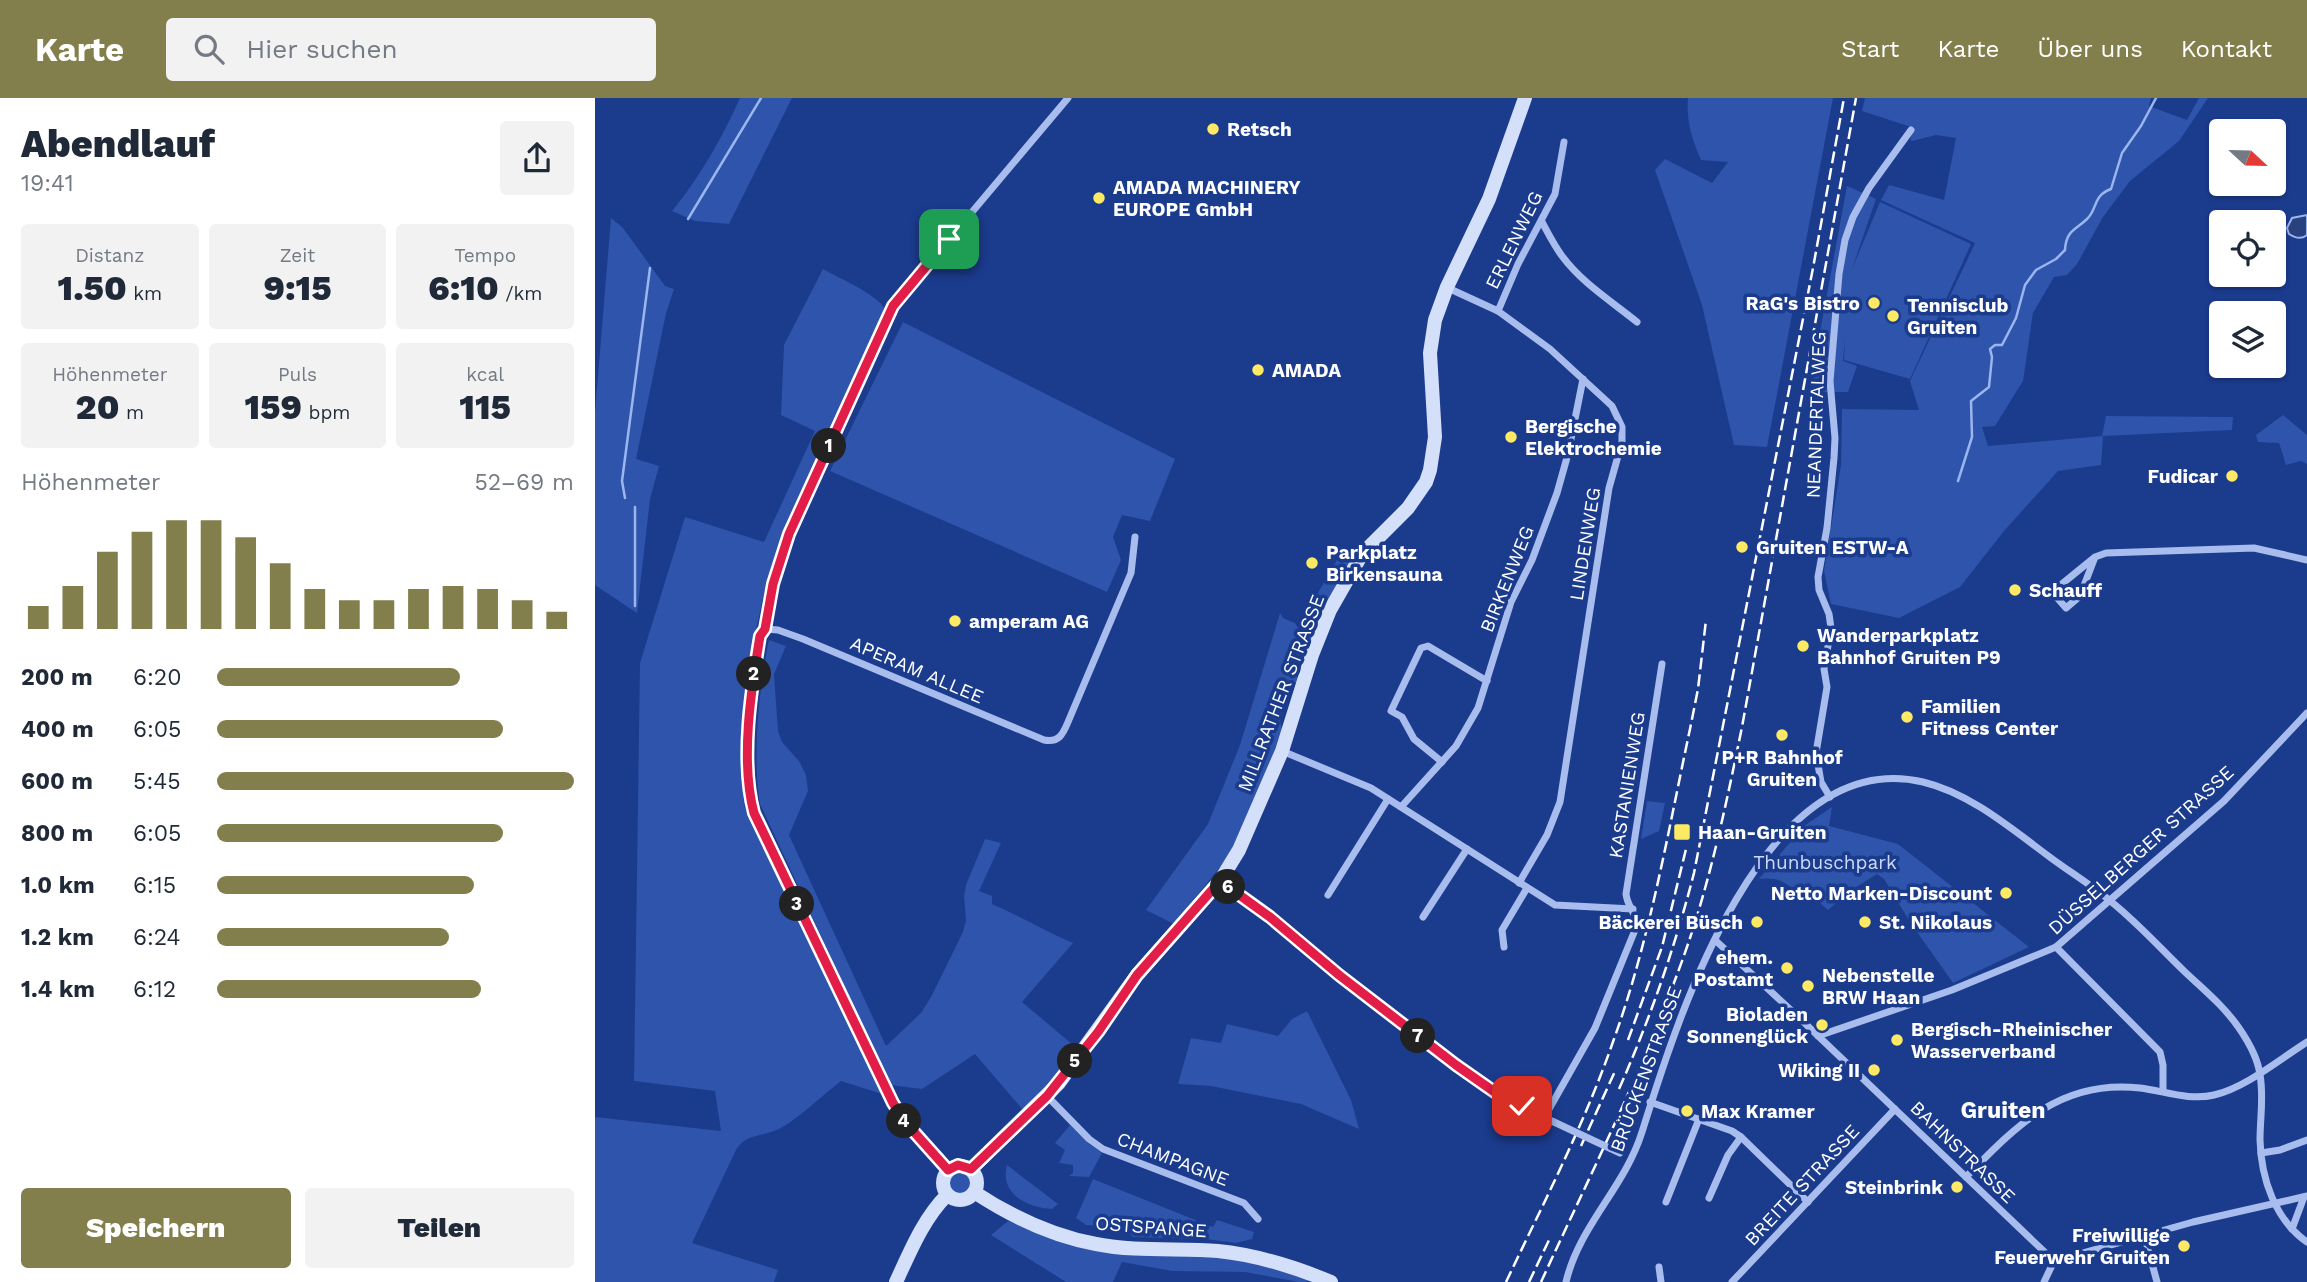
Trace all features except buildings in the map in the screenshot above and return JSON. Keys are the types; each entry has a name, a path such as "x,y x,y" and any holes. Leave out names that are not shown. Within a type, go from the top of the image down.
{"main road":[{"name":"MILLRATHER STRASSE","path":"971,1169 1047,1096 1098,1032 1137,975 1220,881 1239,850 1282,751 1312,654 1343,587 1362,554 1415,500 1430,470 1435,437 1430,352 1435,320 1447,287 1485,209 1525,98"},
{"path":"958,1165 971,1169 977,1181 974,1192 961,1200 947,1195 942,1184 948,1170 958,1165"},
{"name":"OSTSPANGE","path":"974,1192 1020,1219 1061,1236 1111,1246 1240,1254 1284,1265 1331,1282"},
{"path":"895,1282 927,1221 947,1195"}],"street":[{"path":"948,1170 906,1123 893,1103 754,813 748,780 751,699 760,636 765,629 773,584 789,534 893,306 1068,98"},
{"name":"NEANDERTALWEG","path":"1830,797 1821,782 1816,752 1826,697 1824,669 1831,628 1829,614 1819,590 1818,577 1835,448 1830,382 1839,274 1845,240 1853,217 1865,195 1911,130"},
{"name":"ERLENWEG","path":"1498,310 1518,264 1555,194 1564,142"},
{"path":"1542,222 1560,254 1574,270 1637,322"},
{"name":"LINDENWEG","path":"1447,287 1498,310 1550,349 1612,406 1622,428 1622,442 1609,488 1560,802 1547,835 1519,883"},
{"name":"BIRKENWEG","path":"1401,807 1442,762 1466,730 1478,708 1511,602 1532,560 1557,493 1583,379"},
{"name":"APERAM ALLEE","path":"765,629 778,630 803,639 1044,740 1057,740 1068,722 1131,573 1135,537"},
{"path":"2095,557 2080,596 2066,608 2052,592 2095,557 2114,552 2245,548 2307,560"},
{"path":"1442,762 1414,739 1402,717 1391,710 1421,648 1428,646 1487,681"},
{"name":"KASTANIENWEG","path":"1550,1120 1608,999 1635,930 1637,918 1626,894 1662,664"},
{"name":"DÜSSELBERGER STRASSE","path":"1818,1036 1952,990 2056,947 2224,801 2307,713"},
{"path":"2300,721 2307,728"},
{"path":"1282,751 1371,789 1546,901 1565,907 1633,909"},
{"name":"BRÜCKENSTRASSE","path":"1566,1282 1595,1215 1616,1187 1631,1158 1688,996 1715,940 1764,857 1788,828 1830,797 1848,789 1884,781 1908,780 1937,787 1990,815 2109,900 2227,1012 2251,1048 2260,1072 2263,1101 2261,1153 2273,1203"},
{"path":"1328,895 1388,799"},
{"path":"1423,917 1467,849"},
{"path":"1220,881 1270,917 1339,975 1456,1065 1496,1093 1631,1158"},
{"path":"1504,947 1502,930 1527,888"},
{"name":"BAHNSTRASSE","path":"1715,940 2054,1261"},
{"path":"2056,947 2160,1052 2164,1065 2163,1091"},
{"path":"1966,1177 2007,1134 2058,1100 2099,1088 2121,1087 2163,1091 2189,1097 2212,1096 2232,1090 2307,1041"},
{"name":"CHAMPAGNE","path":"1047,1096 1103,1149 1244,1203 1258,1219"},
{"path":"1650,1102 1741,1137 1808,1202"},
{"name":"BREITE STRASSE","path":"1732,1282 1895,1109"},
{"path":"1666,1202 1699,1119"},
{"path":"1709,1198 1728,1155 1741,1137"},
{"path":"2261,1153 2280,1150 2307,1140"},
{"path":"2044,1282 2054,1261 2144,1234 2306,1197"},
{"path":"2292,1229 2306,1197"},
{"path":"2273,1203 2292,1229 2307,1242"},
{"path":"2144,1234 2157,1282"},
{"path":"1659,1267 1661,1282"}],"green space":[{"path":"740,98 792,98 729,224 695,221 672,211 710,157"},
{"path":"1688,98 1833,98 1767,447 1734,445 1702,305 1655,170 1665,159 1712,183 1728,162 1701,160 1690,130"},
{"path":"1865,98 2151,98 2149,106 2187,120 2199,98 2208,98 2179,141 2130,181 2103,217 2077,264 2067,275 2054,277 2033,313 2023,381 1995,426 1982,427 1988,446 2102,436 2106,416 2233,417 2232,430 2103,436 2101,465 2058,471 2004,531 1960,587 1899,618 1831,604 1824,571 1841,465 1842,409 1919,410 1910,381 1975,243 1881,200 1889,185 1944,200 1956,138 1936,135 1912,141 1910,139 1914,128 1862,111"},
{"name":"Tennisclub Gruiten","path":"1847,186 1876,199 1852,269 1880,202 1971,244 1910,379 1844,360 1845,338 1843,361 1857,366 1848,392 1811,392 1817,348"},
{"path":"611,218 623,228 665,286 674,289 666,313 636,459 659,466 650,499 637,613 595,585 595,412"},
{"path":"823,269 866,292 885,309 778,546 765,589 752,648 743,717 744,806 882,1094 841,1081 786,1125 773,1132 750,1138 736,1150 692,1243 778,1270 774,1282 595,1282 595,1117 721,1131 715,1091 634,1081 640,663 685,517 764,542 815,431 781,415 784,345"},
{"path":"903,322 1175,459 1150,521 1122,515 1113,537 1121,560 1107,592 830,471"},
{"path":"2283,415 2307,435 2307,464 2301,461 2286,465 2279,443 2258,442 2256,435"},
{"path":"1344,548 1353,555 1325,605 1304,656 1299,659 1294,674 1299,679 1297,683 1291,684 1280,721 1282,730 1265,776 1229,856 1174,924 1146,910 1208,824 1240,745 1280,613 1283,618 1295,623 1302,634 1319,591"},
{"path":"769,640 786,646 774,674 778,731 782,742 799,761 806,775 808,791 789,835 886,1046 921,1013 963,932 966,920 966,885 985,839 1001,843 979,891 992,896 992,904 1073,943 1022,1002 1079,1050 1043,1093 1023,1110 975,1054 922,1089 890,1085 760,804 758,722"},
{"path":"1647,801 1665,803 1659,831 1641,839"},
{"name":"Thunbuschpark","path":"1832,807 1829,826 1898,844 2029,947 1953,983 1910,922 1884,879 1877,874 1850,891 1828,910 1812,896 1804,900 1779,880 1759,879 1804,826"},
{"path":"1307,1011 1351,1100 1359,1129 1301,1104 1211,1086 1178,1084 1191,1038 1221,1043 1227,1024 1278,1036 1292,1019"},
{"path":"1070,1125 1102,1153 1089,1177 1069,1176 1073,1173 1073,1165 1059,1163 1065,1150 1055,1143"},
{"path":"1007,1165 1058,1204 1052,1209 1043,1208 1017,1198 1007,1184"},
{"path":"960,1171 968,1174 971,1182 968,1190 960,1193 952,1190 949,1182 952,1174"},
{"path":"1093,1179 1213,1227 1217,1220 1254,1232 1252,1239 1236,1243 1206,1239 1133,1237 1123,1227 1086,1225 1076,1218"},
{"path":"1008,1221 1032,1231 1253,1262 1309,1278 1307,1282 1299,1282 1245,1272 1172,1271 1122,1262 1113,1282 1066,1282 991,1235"}],"shaded area":[{"path":"2307,215 2307,235 2298,238 2289,234 2287,228 2292,218"}],"waterway":[{"path":"688,219 761,98"},
{"path":"1958,481 1972,437 1971,401 1989,387 1992,357 1990,349 1995,345 2002,345 2016,318 2025,285 2036,270 2056,259 2065,250 2069,234 2087,219 2101,195 2111,189 2122,153 2156,98"},
{"path":"625,498 622,481 650,268"},
{"path":"635,507 635,606"}],"railway":[{"path":"1619,1089 1661,982 1694,873 1844,98"},
{"path":"1541,1282 1619,1115 1655,1030 1688,944 1712,863 1742,727 1856,98"},
{"path":"1506,1282 1577,1132 1603,1070 1627,1001 1666,846 1698,689 1706,620"},
{"path":"1628,1040 1662,947 1687,845"},
{"path":"1581,1146 1616,1069"},
{"path":"1529,1282 1550,1238"}],"place":[{"name":"Retsch","path":"1213,129"},
{"name":"AMADA MACHINERY EUROPE GmbH","path":"1099,198"},
{"name":"RaG's Bistro","path":"1874,303"},
{"name":"Tennisclub Gruiten","path":"1893,316"},
{"name":"AMADA","path":"1258,370"},
{"name":"Bergische Elektrochemie","path":"1511,437"},
{"name":"Fudicar","path":"2232,476"},
{"name":"Gruiten ESTW-A","path":"1742,547"},
{"name":"Parkplatz Birkensauna","path":"1312,563"},
{"name":"Schauff","path":"2015,590"},
{"name":"amperam AG","path":"955,621"},
{"name":"Wanderparkplatz Bahnhof Gruiten P9","path":"1803,646"},
{"name":"Familien Fitness Center","path":"1907,717"},
{"name":"P+R Bahnhof Gruiten","path":"1782,735"},
{"name":"Haan-Gruiten","path":"1682,832"},
{"name":"Netto Marken-Discount","path":"2006,893"},
{"name":"Bäckerei Büsch","path":"1757,922"},
{"name":"St. Nikolaus","path":"1865,922"},
{"name":"ehem. Postamt","path":"1787,968"},
{"name":"Nebenstelle BRW Haan","path":"1808,986"},
{"name":"Bioladen Sonnenglück","path":"1822,1025"},
{"name":"Bergisch-Rheinischer Wasserverband","path":"1897,1040"},
{"name":"Wiking II","path":"1874,1070"},
{"name":"Max Kramer","path":"1687,1111"},
{"name":"Steinbrink","path":"1957,1187"},
{"name":"Freiwillige Feuerwehr Gruiten","path":"2184,1246"}],"district":[{"name":"Gruiten","path":"2003,1110"}],"route":[{"path":"949,239 893,306 789,534 773,584 765,629 760,636 751,699 748,780 754,813 899,1114 948,1170 958,1165 971,1169 1059,1083 1137,975 1220,881 1270,917 1339,975 1456,1065 1483,1085 1522,1106"}]}
